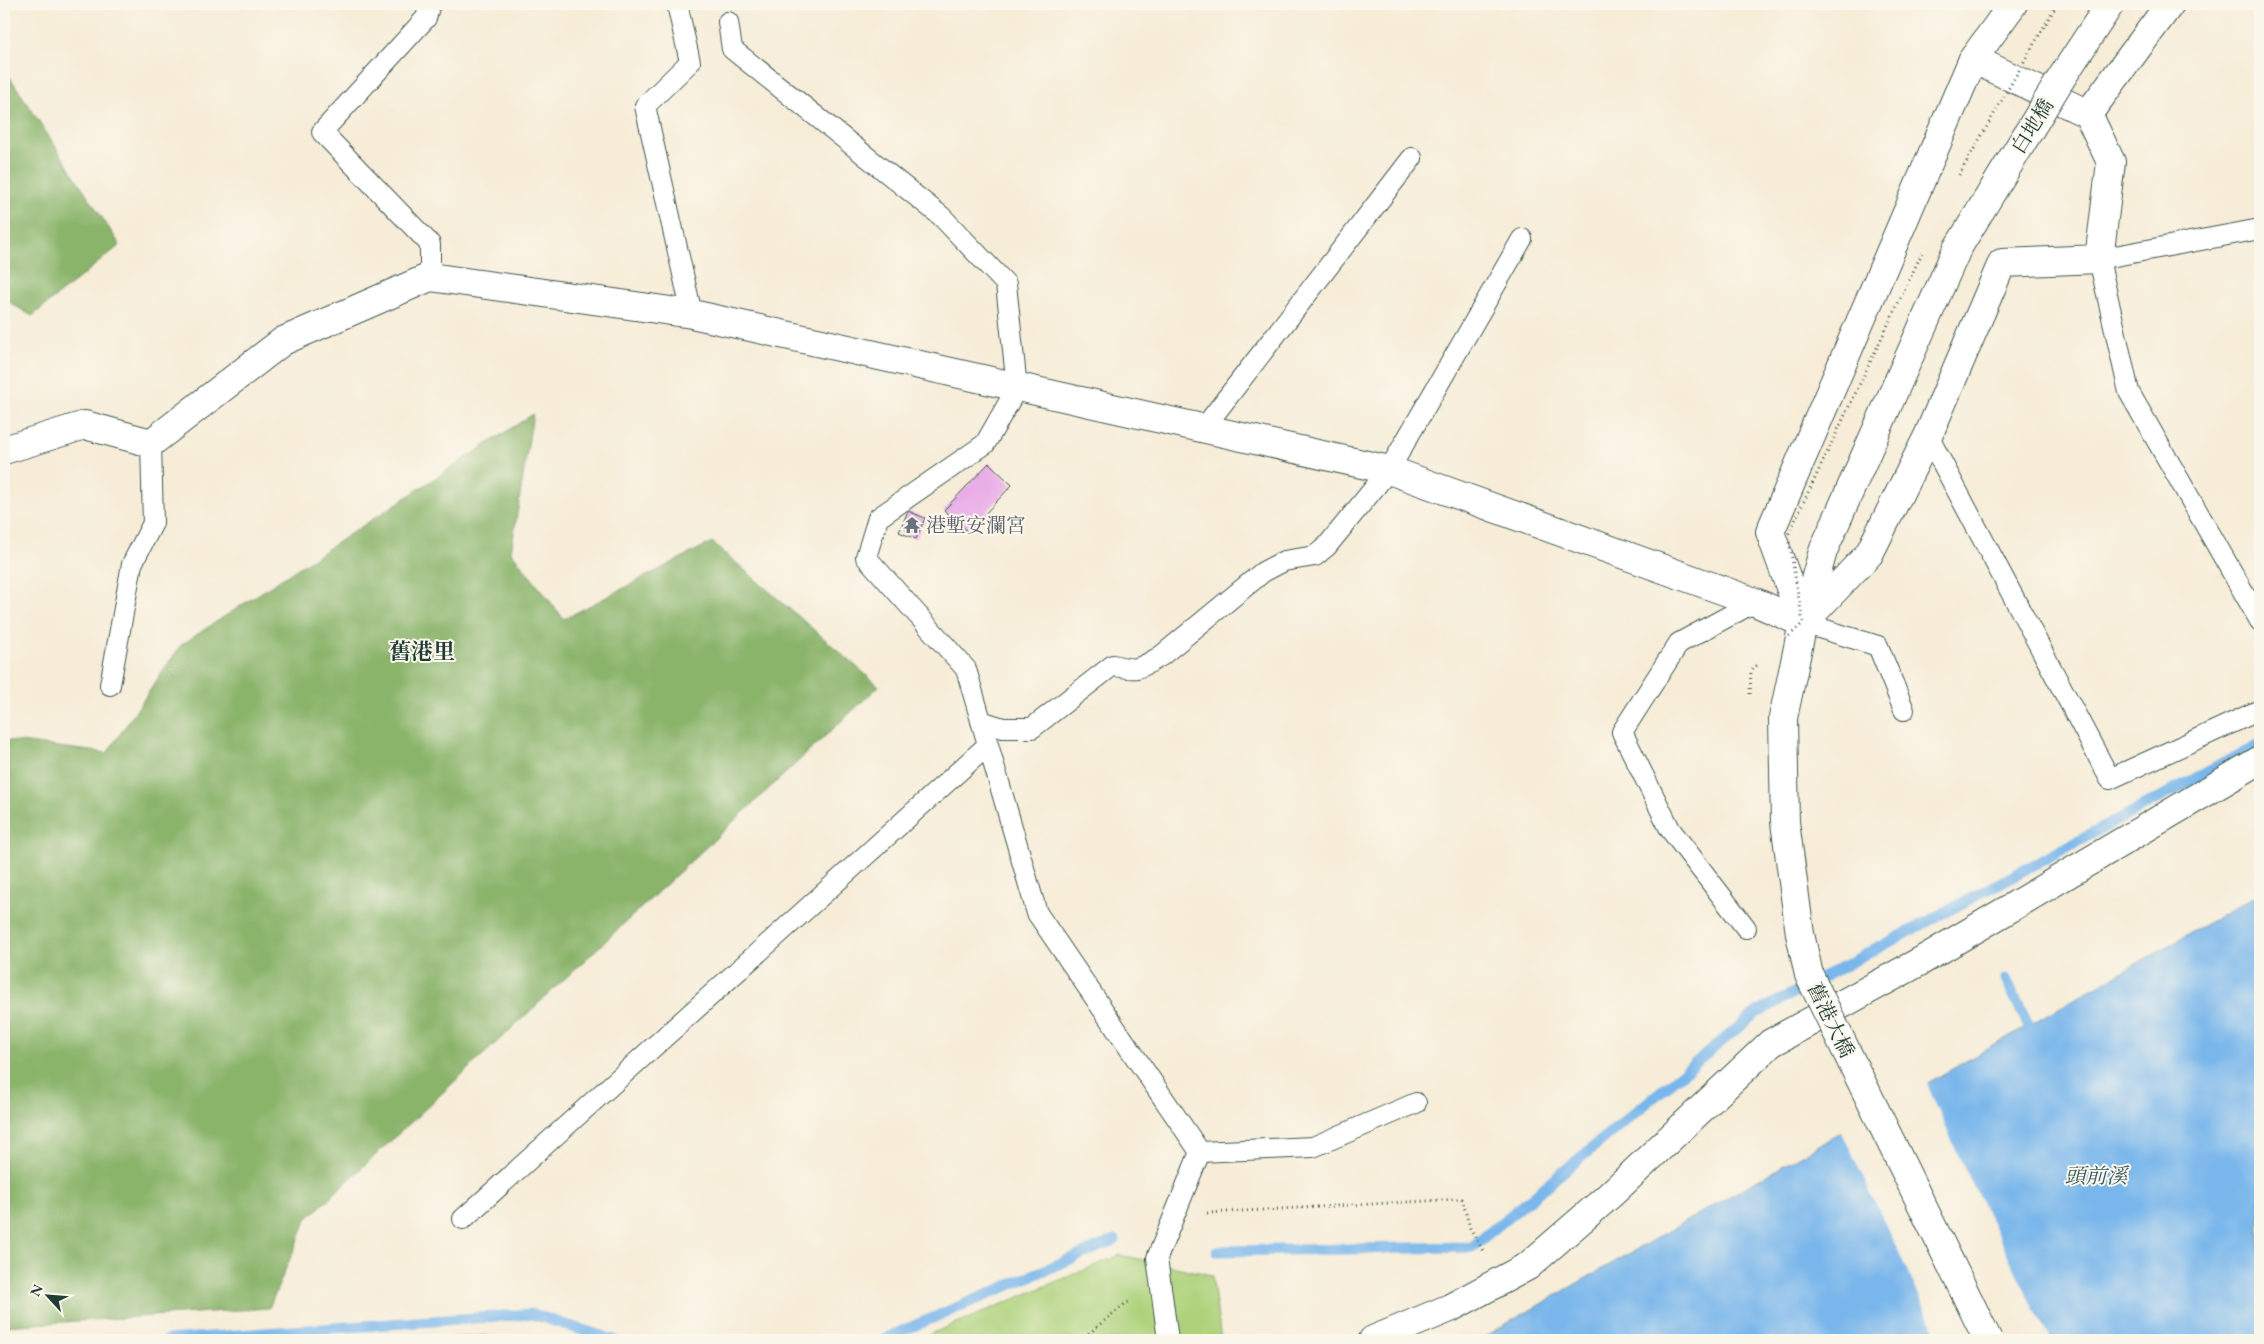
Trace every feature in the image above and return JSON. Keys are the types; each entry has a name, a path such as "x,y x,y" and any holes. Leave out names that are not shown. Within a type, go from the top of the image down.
{"street":[{"path":"1793,632 1770,532 1974,59 2013,4"},
{"name":"白地橋","path":"1793,632 1824,552 1957,249 2062,77 2110,4"},
{"path":"2088,114 2170,4"},
{"path":"1793,632 1869,554 1928,436 2002,263 2099,258 2110,162 2088,114 1974,59"},
{"path":"4,450 86,426 151,442 283,340 430,277 692,314 1389,470 1755,602 1793,632"},
{"name":"舊港大橋","path":"1793,632 1793,670 1782,718 1785,822 1800,934 1809,975 1988,1340"},
{"path":"1373,1340 1450,1308 1528,1266 1610,1195 1771,1043 1920,961 2260,760"}],"lane":[{"path":"430,4 426,18 322,132 430,244 430,277"},
{"path":"677,4 690,62 645,106 692,314"},
{"path":"728,22 732,49 941,216 1006,284 1017,388 985,444 878,518 866,557 966,669 1037,913 1200,1152"},
{"path":"1203,429 1412,158"},
{"path":"2260,229 2099,258 2129,392 2260,621"},
{"path":"981,721 1002,728 1032,728 1114,665 1131,670 1161,656 1262,572 1284,561 1315,556 1327,546 1389,470 1522,239"},
{"path":"1928,436 2110,779 2260,710"},
{"path":"110,685 132,564 153,523 151,442"},
{"path":"1746,928 1670,829 1622,732 1679,643 1755,602"},
{"path":"1793,632 1878,646 1904,710"},
{"path":"462,1219 988,745"},
{"path":"1200,1152 1313,1147 1416,1103"},
{"path":"1168,1340 1157,1258 1200,1152"}],"path":[{"path":"1954,184 2057,4"},
{"path":"1793,632 1788,536 1925,247"},
{"path":"1750,700 1751,670 1764,659"},
{"path":"1174,1214 1462,1200 1470,1228"},
{"path":"1081,1340 1126,1303 1160,1290"}],"green space":[{"path":"4,68 120,245 32,316 4,299"},
{"path":"533,414 511,552 564,619 712,542 879,686 307,1219 269,1308 4,1326 4,740 107,753 181,645"},
{"path":"1120,1255 1212,1275 1221,1340 916,1340"},
{"path":"484,1336 506,1340 431,1340"}],"water":[{"name":"頭前溪","path":"2260,893 2260,1340 1478,1340"}],"pier":[{"path":"1926,1081 1957,1153 2050,1340 1940,1340 1841,1130"}],"building":[{"path":"989,463 1012,485 968,532 944,510"},
{"name":"港塹安瀾宮","path":"908,511 925,518 916,539 899,532"}],"waterway":[{"path":"1217,1251 1472,1247 1756,1013 2260,744"},
{"path":"2006,979 2028,1025"},
{"path":"881,1340 1115,1240"},
{"path":"168,1340 532,1314 614,1340"}],"place":[{"name":"港塹安瀾宮","path":"912,525"}],"district":[{"name":"舊港里","path":"422,651"}]}
